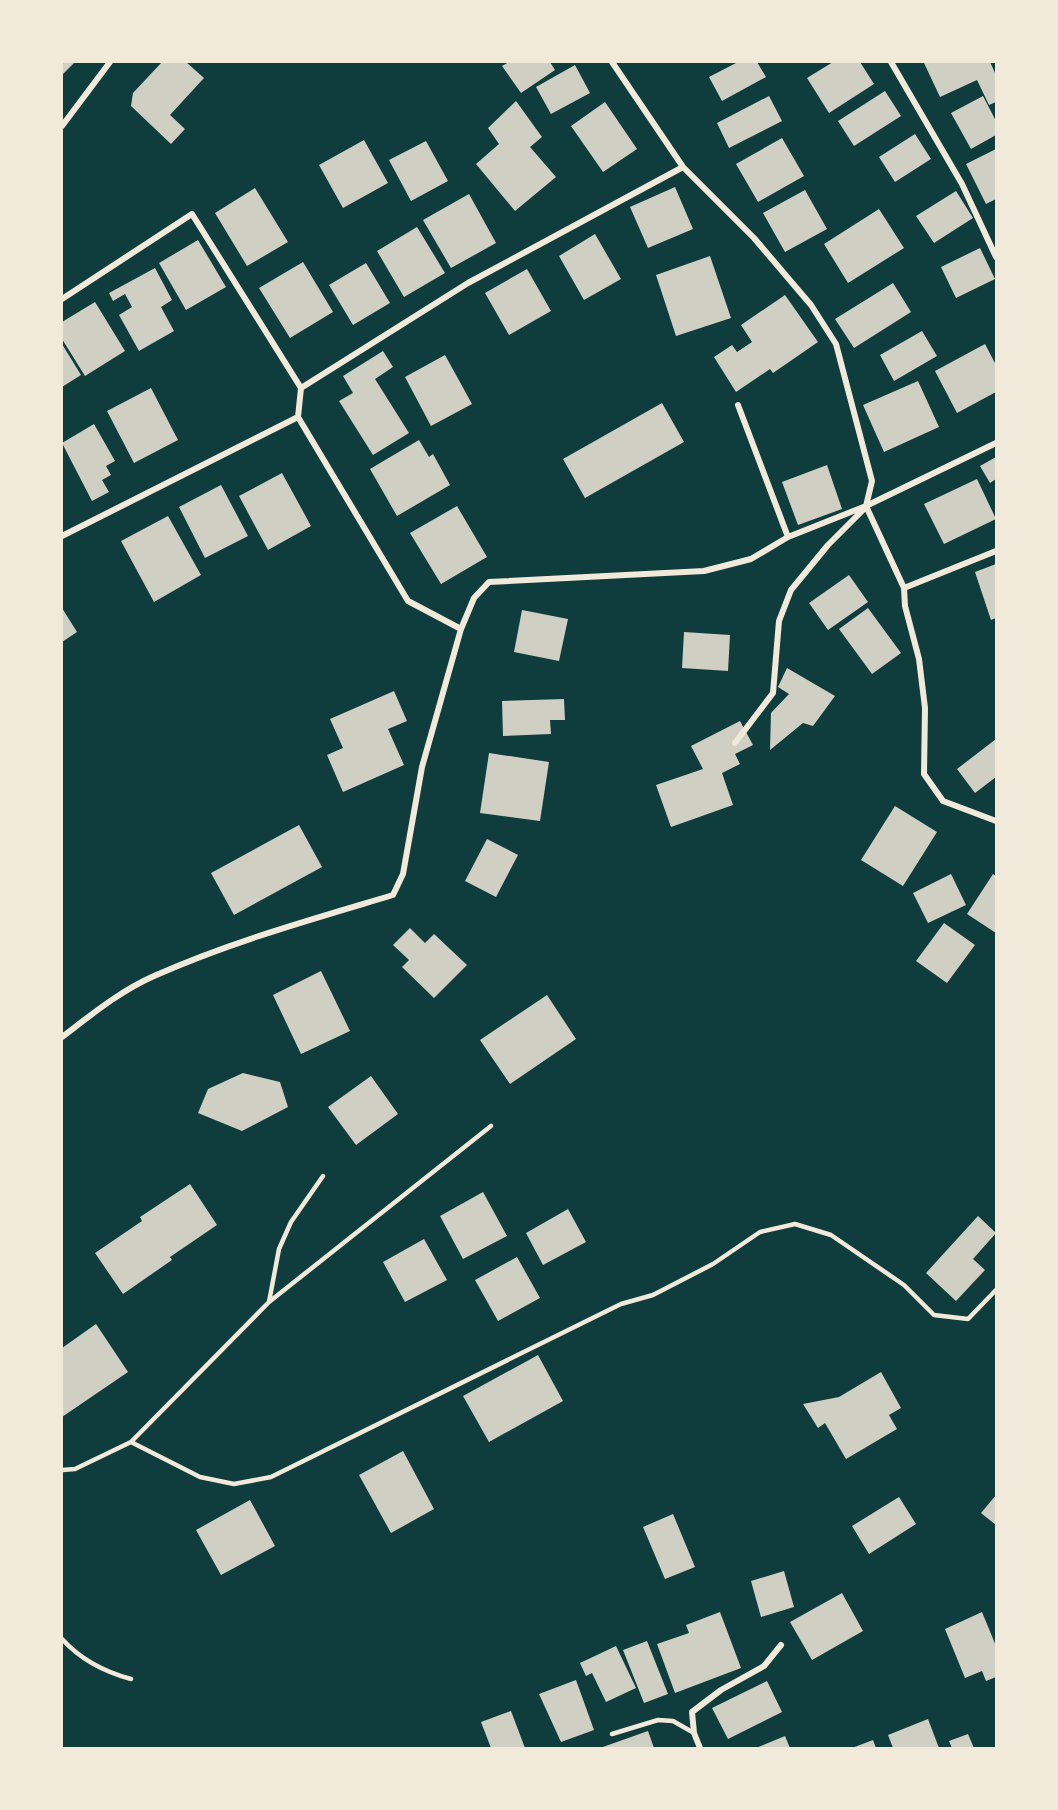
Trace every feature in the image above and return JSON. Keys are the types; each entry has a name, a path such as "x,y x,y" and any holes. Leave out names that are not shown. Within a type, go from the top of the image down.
{"street":[{"path":"62,126 110,62"},
{"path":"612,62 683,167 754,238 811,305 836,344 872,481 866,506 828,545 791,590 779,621 773,693 735,743"},
{"path":"891,62 962,184 996,257"},
{"path":"301,388 468,283 683,167"},
{"path":"62,299 192,214 301,388 298,417 408,601 461,629"},
{"path":"738,405 788,537"},
{"path":"62,536 298,417"},
{"path":"62,1036 108,1002 153,976 281,929 393,895 403,874 422,767 461,629 474,598 489,582 704,571 751,559 788,537 866,506 996,443"},
{"path":"866,506 904,588 905,606 919,659 925,708 924,774 943,801 996,821"},
{"path":"904,588 996,551"},
{"path":"700,1749 694,1733 692,1712 721,1690 764,1666 781,1645"}],"lane":[{"path":"62,1470 75,1468 131,1442 269,1302 491,1126"},
{"path":"269,1302 279,1249 291,1222 323,1176"},
{"path":"131,1442 200,1477 234,1484 271,1477 621,1304 653,1295 713,1264 760,1232 795,1224 831,1236 904,1285 934,1315 968,1319 996,1290"},
{"path":"62,1639 71,1649 108,1673 131,1679"},
{"path":"612,1734 658,1720 673,1721 694,1733"}],"building":[{"path":"62,62 74,63 62,75"},
{"path":"162,62 186,62 204,78 170,115 185,129 171,144 131,106 133,93"},
{"path":"509,62 550,62 555,70 521,93 502,66"},
{"path":"738,62 757,62 766,77 722,101 709,77"},
{"path":"833,62 860,62 874,84 829,113 807,78"},
{"path":"990,62 996,75 996,102 989,105 977,80 940,97 924,63"},
{"path":"575,65 590,93 551,114 536,87"},
{"path":"885,91 901,116 854,146 838,121"},
{"path":"769,96 782,121 729,148 717,123"},
{"path":"983,96 996,121 996,135 971,149 951,113"},
{"path":"516,101 542,137 530,147 556,177 515,211 476,164 499,144 488,128"},
{"path":"605,102 637,149 603,172 571,126"},
{"path":"915,134 931,159 895,182 879,157"},
{"path":"782,138 804,176 758,202 736,164"},
{"path":"364,140 388,183 343,208 319,165"},
{"path":"426,141 448,181 411,201 389,160"},
{"path":"996,149 996,199 986,204 966,164"},
{"path":"675,187 693,229 648,248 630,207"},
{"path":"255,188 288,242 247,266 215,213"},
{"path":"805,190 827,229 785,252 763,213"},
{"path":"956,191 973,218 934,243 916,216"},
{"path":"469,194 496,243 451,268 423,220"},
{"path":"879,209 904,248 848,283 824,244"},
{"path":"417,227 445,273 404,297 377,251"},
{"path":"595,234 621,279 584,300 559,256"},
{"path":"198,240 226,287 186,310 159,263"},
{"path":"980,248 995,279 956,298 941,267"},
{"path":"710,256 731,318 676,336 656,275"},
{"path":"303,262 333,312 290,338 259,288"},
{"path":"366,263 390,303 353,325 329,285"},
{"path":"155,268 172,300 161,307 174,331 139,351 119,315 132,307 125,294 113,301 109,293"},
{"path":"527,269 551,311 509,335 485,293"},
{"path":"893,283 911,312 854,348 835,319"},
{"path":"785,295 818,342 773,373 770,369 736,392 714,357 732,345 737,352 752,342 741,325"},
{"path":"95,302 125,351 85,376 62,339 62,322"},
{"path":"922,331 937,356 894,381 880,355"},
{"path":"62,344 81,375 62,387"},
{"path":"985,344 996,365 996,392 957,413 935,371"},
{"path":"383,351 393,367 375,379 409,433 373,455 339,401 353,393 343,376"},
{"path":"445,355 472,404 431,426 405,377"},
{"path":"918,381 939,427 884,452 863,405"},
{"path":"151,388 178,440 134,463 107,411"},
{"path":"662,403 684,442 585,498 563,459"},
{"path":"94,424 115,461 106,466 111,475 102,480 109,492 92,501 62,443"},
{"path":"419,440 429,457 433,454 450,485 397,516 370,469"},
{"path":"996,457 996,479 990,483 980,466"},
{"path":"827,465 842,509 798,525 782,482"},
{"path":"282,473 311,526 268,550 239,496"},
{"path":"977,479 996,519 944,544 924,504"},
{"path":"221,485 248,536 205,558 179,507"},
{"path":"457,506 487,557 441,584 410,533"},
{"path":"168,516 201,575 154,602 121,541"},
{"path":"996,564 996,618 991,620 975,572"},
{"path":"849,575 868,602 828,630 809,603"},
{"path":"62,608 77,632 62,642"},
{"path":"868,608 901,653 872,674 839,629"},
{"path":"522,610 568,619 559,661 514,652"},
{"path":"684,632 730,635 728,671 682,668"},
{"path":"787,668 835,696 813,726 803,723 770,750 771,713 789,694 778,687"},
{"path":"394,691 407,721 388,729 404,765 343,792 327,755 343,748 330,719"},
{"path":"564,699 565,720 550,720 551,734 503,736 502,701"},
{"path":"740,721 753,745 735,754 740,764 722,773 733,805 671,827 656,785 703,769 691,746"},
{"path":"996,739 996,777 975,793 957,769"},
{"path":"489,753 549,762 540,821 480,813"},
{"path":"895,806 937,832 903,886 861,860"},
{"path":"299,825 322,867 234,915 211,873"},
{"path":"487,839 518,855 496,897 465,881"},
{"path":"951,874 966,905 928,923 913,893"},
{"path":"993,874 996,876 996,933 967,914"},
{"path":"944,923 975,945 947,983 916,961"},
{"path":"410,928 425,943 434,934 467,965 434,998 402,967 409,960 393,945"},
{"path":"321,971 350,1031 301,1054 273,995"},
{"path":"547,995 576,1039 510,1084 480,1040"},
{"path":"243,1073 280,1082 288,1107 242,1131 198,1113 208,1089"},
{"path":"371,1076 398,1114 356,1145 328,1107"},
{"path":"190,1184 217,1225 170,1257 172,1260 123,1294 95,1253 142,1221 140,1217"},
{"path":"483,1192 507,1236 463,1259 440,1216"},
{"path":"568,1209 586,1242 543,1265 526,1233"},
{"path":"978,1216 996,1233 973,1259 985,1270 956,1301 926,1273"},
{"path":"424,1239 447,1280 405,1302 383,1262"},
{"path":"517,1257 540,1298 498,1321 475,1280"},
{"path":"96,1324 128,1372 62,1417 62,1348"},
{"path":"538,1355 563,1401 489,1442 463,1396"},
{"path":"881,1372 901,1408 889,1415 897,1429 846,1459 825,1423 818,1428 803,1404 839,1397"},
{"path":"403,1451 434,1509 391,1533 359,1475"},
{"path":"996,1495 996,1525 981,1513"},
{"path":"899,1497 916,1524 869,1554 852,1526"},
{"path":"250,1500 275,1546 221,1575 196,1530"},
{"path":"673,1514 695,1567 665,1579 643,1527"},
{"path":"784,1571 794,1607 761,1617 751,1581"},
{"path":"842,1593 863,1631 812,1660 790,1622"},
{"path":"720,1612 741,1668 675,1693 657,1644 689,1633 686,1625"},
{"path":"982,1612 996,1646 996,1677 986,1681 982,1671 965,1678 945,1629"},
{"path":"647,1641 668,1694 644,1703 623,1650"},
{"path":"616,1646 636,1688 606,1702 592,1673 586,1676 580,1663"},
{"path":"576,1680 594,1730 561,1742 539,1694"},
{"path":"767,1681 782,1712 728,1739 712,1708"},
{"path":"511,1711 525,1748 491,1748 481,1722"},
{"path":"928,1719 939,1748 893,1748 888,1735"},
{"path":"648,1731 654,1748 600,1748"},
{"path":"968,1734 974,1748 952,1748 949,1741"},
{"path":"785,1736 790,1748 756,1748"},
{"path":"873,1740 876,1748 852,1748"}]}
